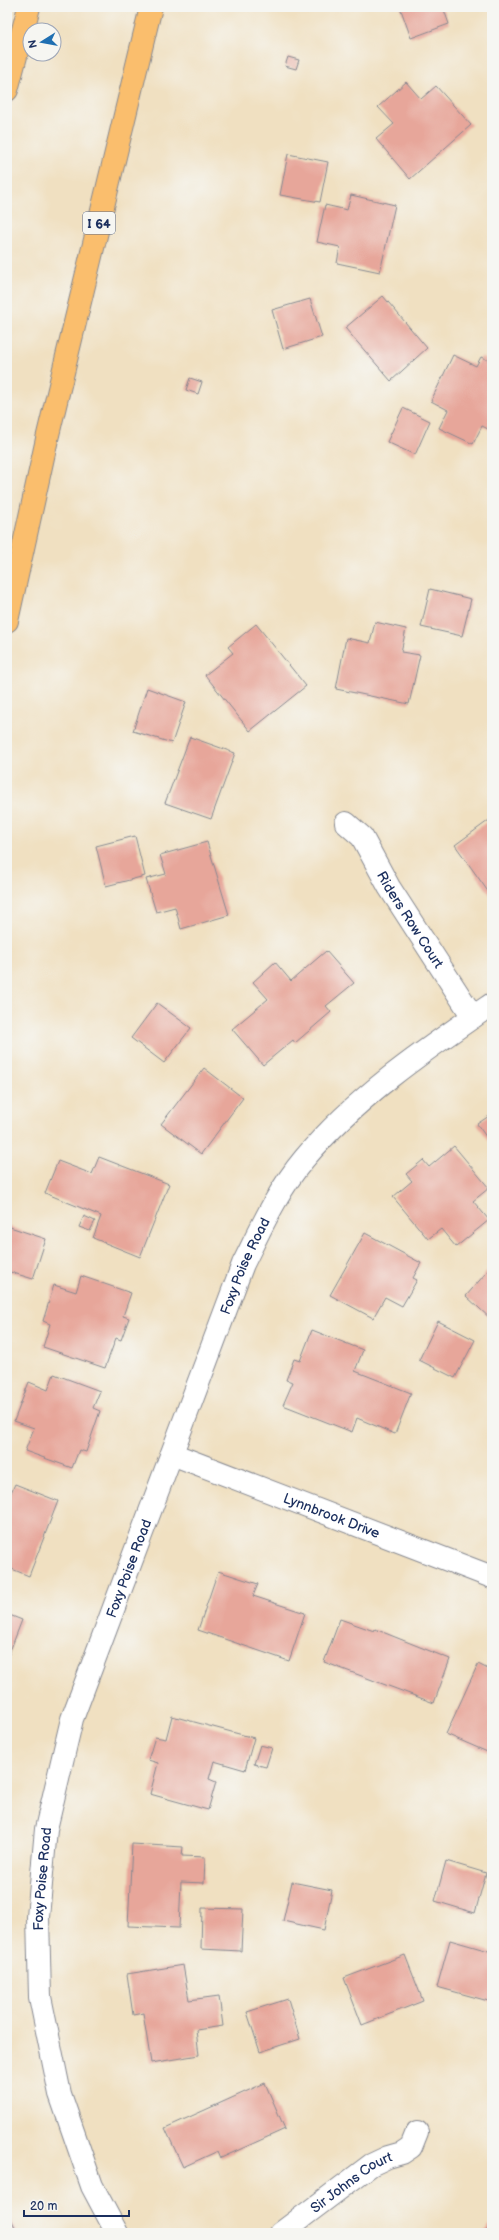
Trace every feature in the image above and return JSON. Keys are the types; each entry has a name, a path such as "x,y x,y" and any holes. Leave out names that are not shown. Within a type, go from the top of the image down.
{"highway":[{"path":"7,90 29,7"},
{"name":"I 64","path":"7,582 47,439 151,7"},
{"path":"7,621 47,439"}],"street":[{"name":"Riders Row Court","path":"346,823 362,837 389,887 473,1017"},
{"name":"Foxy Poise Road","path":"116,2233 92,2186 60,2094 40,1997 38,1917 46,1829 72,1719 243,1264 273,1203 304,1159 367,1095 412,1060 492,1004"},
{"name":"Lynnbrook Drive","path":"172,1454 492,1577"},
{"name":"Sir Johns Court","path":"281,2233 370,2165 388,2157 402,2154 411,2146 417,2132"}],"building":[{"path":"400,7 443,7 449,24 411,38"},
{"path":"288,57 299,60 296,69 285,66"},
{"path":"406,82 421,99 436,86 471,125 410,179 376,139 394,124 378,107"},
{"path":"288,154 328,162 320,202 280,195"},
{"path":"351,195 395,205 380,272 337,263 340,247 317,242 325,205 347,210"},
{"path":"383,296 427,348 391,381 345,328"},
{"path":"310,299 322,337 283,349 272,310"},
{"path":"453,355 476,366 481,357 492,362 492,431 482,426 473,444 439,428 448,410 431,401"},
{"path":"190,378 202,382 198,394 186,390"},
{"path":"403,408 430,421 415,455 387,442"},
{"path":"430,589 471,599 462,636 421,627"},
{"path":"375,622 406,629 401,652 420,655 409,704 336,689 346,638 370,643"},
{"path":"256,624 306,686 250,731 205,675 233,653 228,647"},
{"path":"147,688 186,702 172,743 133,731"},
{"path":"190,737 235,753 211,819 165,803"},
{"path":"492,818 492,897 455,845"},
{"path":"135,836 145,876 106,886 96,846"},
{"path":"207,842 229,915 181,929 175,907 156,912 146,879 166,874 160,855"},
{"path":"326,951 354,983 326,1006 331,1012 295,1043 293,1040 263,1065 232,1029 268,999 253,982 275,962 291,981"},
{"path":"157,1003 191,1028 164,1063 131,1038"},
{"path":"204,1068 243,1098 201,1154 161,1124"},
{"path":"492,1114 492,1145 477,1124"},
{"path":"454,1146 489,1188 473,1201 489,1220 456,1247 441,1229 428,1239 393,1197 412,1181 406,1174 423,1160 429,1167"},
{"path":"99,1157 169,1184 140,1257 93,1238 101,1216 45,1193 58,1161 92,1174"},
{"path":"84,1216 95,1221 90,1231 79,1227"},
{"path":"7,1226 46,1239 33,1279 7,1271"},
{"path":"365,1233 421,1263 413,1278 417,1280 402,1306 385,1297 373,1318 330,1295"},
{"path":"492,1266 492,1320 466,1296"},
{"path":"81,1276 131,1293 123,1316 129,1318 121,1340 116,1338 105,1368 43,1347 50,1324 43,1321 54,1285 76,1292"},
{"path":"438,1321 475,1340 455,1378 419,1360"},
{"path":"312,1330 363,1350 355,1371 411,1393 395,1434 357,1418 352,1432 283,1405 293,1382 286,1380 294,1359 300,1361"},
{"path":"54,1374 100,1391 93,1408 100,1411 86,1452 79,1450 72,1468 25,1451 34,1428 14,1421 29,1382 48,1390"},
{"path":"15,1484 58,1501 29,1576 7,1567 7,1501"},
{"path":"218,1571 258,1584 253,1596 305,1613 289,1661 198,1630"},
{"path":"7,1614 22,1620 7,1659"},
{"path":"340,1619 374,1631 375,1629 450,1659 434,1703 324,1662"},
{"path":"478,1664 492,1671 492,1754 446,1734"},
{"path":"172,1716 254,1738 245,1770 214,1761 209,1779 216,1782 208,1810 150,1794 158,1763 148,1760 155,1737 166,1739"},
{"path":"260,1745 272,1748 266,1767 254,1764"},
{"path":"492,1808 492,1822 487,1820"},
{"path":"132,1844 183,1847 182,1856 205,1857 204,1883 181,1882 179,1928 128,1926"},
{"path":"446,1861 486,1873 475,1913 435,1901"},
{"path":"292,1882 332,1890 324,1930 283,1921"},
{"path":"202,1908 243,1909 241,1951 201,1949"},
{"path":"450,1940 492,1952 492,2002 437,1987"},
{"path":"405,1955 423,2001 362,2025 344,1978"},
{"path":"183,1965 189,2000 219,1996 223,2026 196,2030 199,2055 151,2063 143,2013 133,2015 127,1974"},
{"path":"288,1999 300,2039 260,2052 247,2012"},
{"path":"265,2083 285,2129 221,2158 218,2151 183,2167 165,2128"},
{"path":"7,2211 18,2233 7,2233"},
{"path":"492,2224 492,2233 483,2233"}]}
